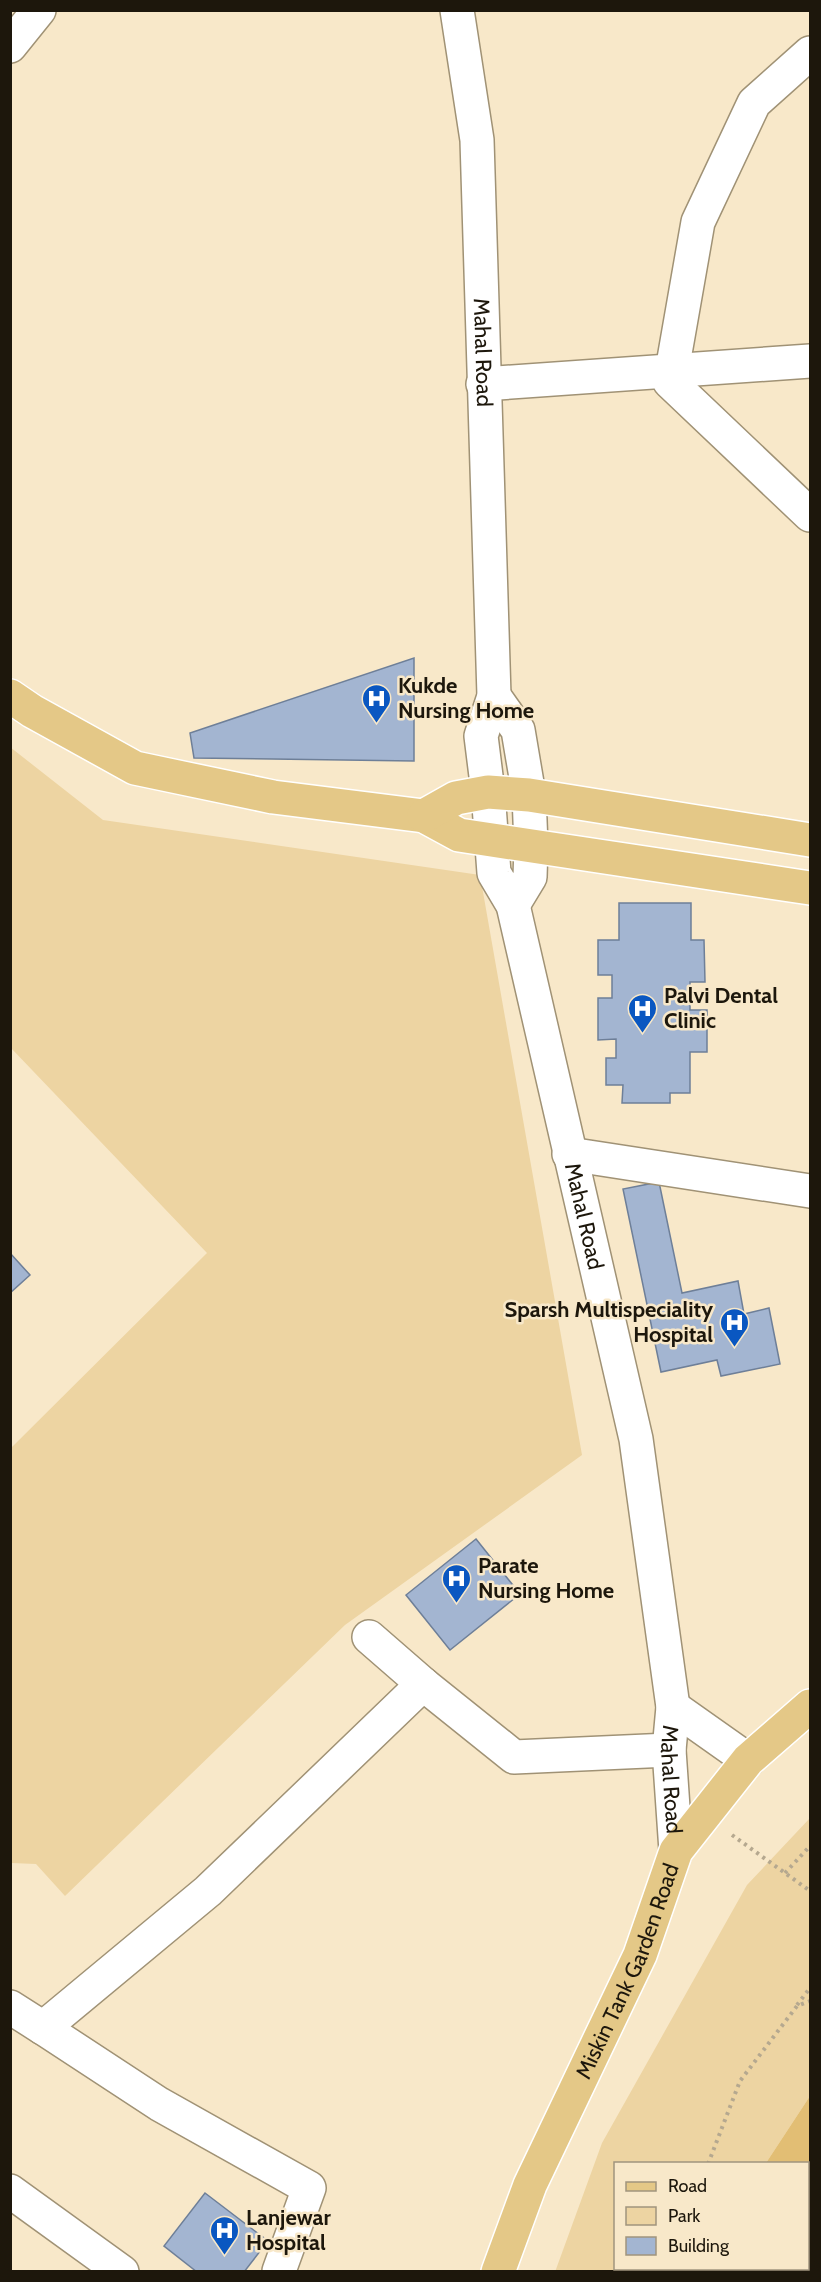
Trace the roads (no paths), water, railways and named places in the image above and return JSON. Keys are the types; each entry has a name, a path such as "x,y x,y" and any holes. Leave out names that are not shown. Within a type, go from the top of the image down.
{"main road":[{"path":"10,696 32,711 135,768 273,797 424,816 459,835 810,888"},
{"path":"424,816 456,798 488,792 528,795 810,840"},
{"name":"Miskin Tank Garden Road","path":"498,2271 530,2184 640,1955 676,1851 748,1760 810,1707"}],"street":[{"path":"10,46 39,10"},
{"name":"Mahal Road","path":"457,10 477,140 494,696 481,736 494,873 513,905 636,1439 673,1707 669,1750 676,1851"},
{"path":"810,53 754,103 698,222 670,382 810,515"},
{"path":"483,384 810,361"},
{"path":"494,696 519,730 528,795 530,877 513,905"},
{"path":"569,1154 810,1191"},
{"path":"369,1637 514,1757 669,1750"},
{"path":"43,2028 208,1892 423,1684"},
{"name":"Mahal Road","path":"673,1707 748,1760"},
{"path":"10,2007 159,2104 309,2188 279,2271"},
{"path":"10,2191 122,2271"}],"place":[{"name":"Kukde Nursing Home","path":"377,724"},
{"name":"Palvi Dental Clinic","path":"643,1034"},
{"name":"Sparsh Multispeciality Hospital","path":"734,1348"},
{"name":"Parate Nursing Home","path":"457,1604"},
{"name":"Lanjewar Hospital","path":"225,2256"}]}
